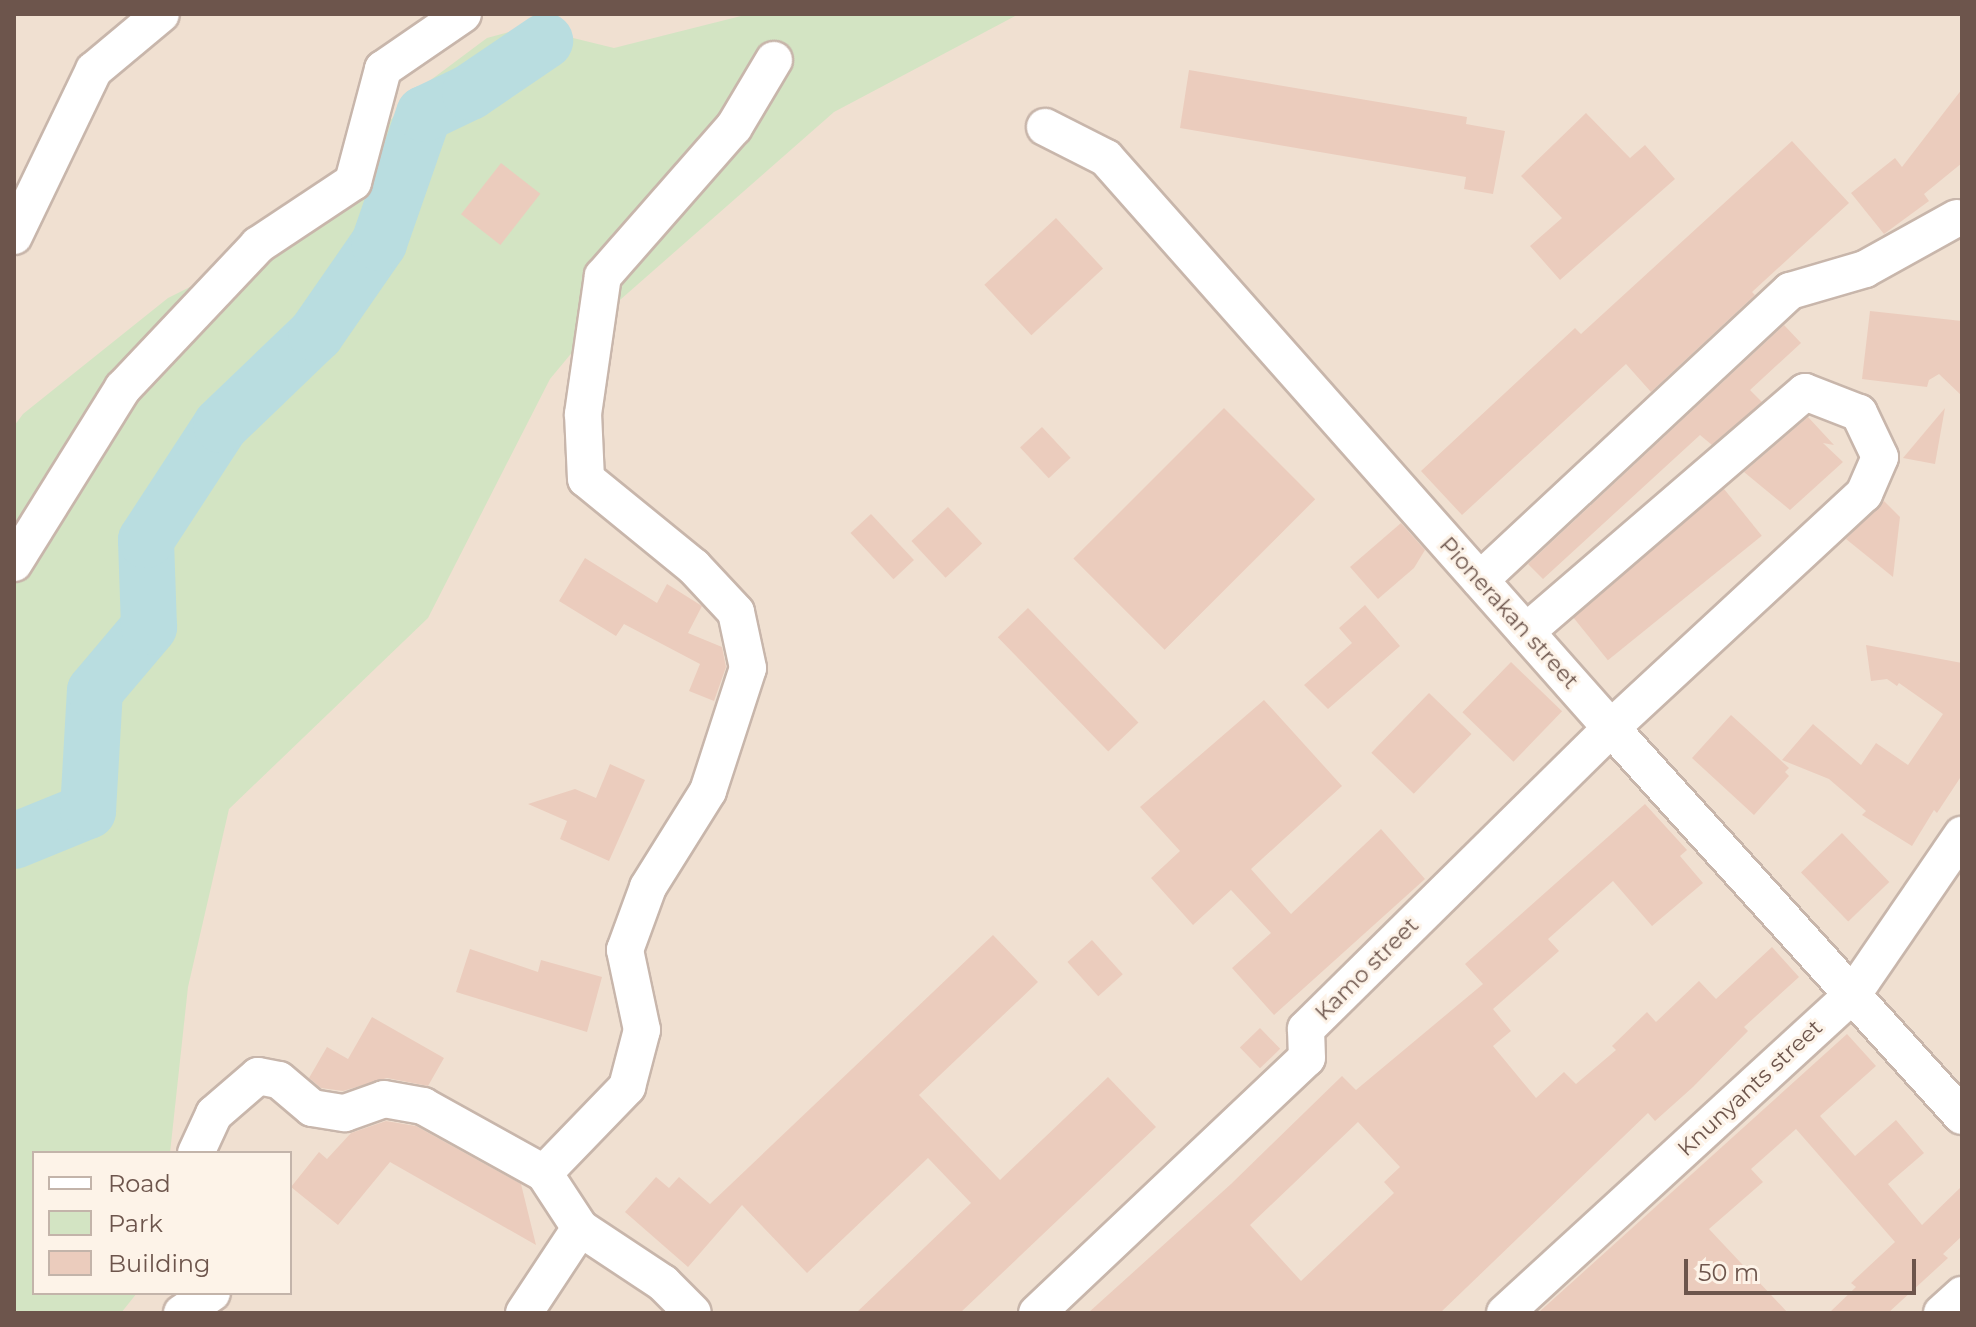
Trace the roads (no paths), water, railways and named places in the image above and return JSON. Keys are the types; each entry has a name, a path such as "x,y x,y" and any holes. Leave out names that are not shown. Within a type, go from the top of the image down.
{"street":[{"path":"14,236 94,70 161,14"},
{"path":"14,563 123,388 258,245 353,182 383,69 463,14"},
{"path":"544,1173 627,1087 642,1030 625,950 648,887 708,791 748,668 736,612 694,567 586,479 583,414 603,276 734,127 774,60"},
{"name":"Pionerakan street","path":"1045,127 1106,158 1611,728 1962,1116"},
{"path":"1480,580 1790,291 1865,269 1957,218"},
{"name":"Kamo street","path":"1037,1313 1307,1058 1306,1029 1611,728 1864,494 1880,457 1859,413 1805,392 1526,632"},
{"name":"Knunyants street","path":"1505,1313 1853,994 1962,835"},
{"path":"197,1151 214,1114 258,1076 279,1080 312,1108 345,1113 384,1099 423,1106 544,1173 580,1228 663,1283 693,1313"},
{"path":"524,1313 580,1228"},
{"path":"182,1313 210,1295"},
{"path":"214,1295 227,1313"},
{"path":"1942,1313 1962,1295"}],"waterway":[{"path":"14,841 88,811 95,691 149,627 146,540 221,425 316,334 379,243 424,114 470,92 545,41"}]}
